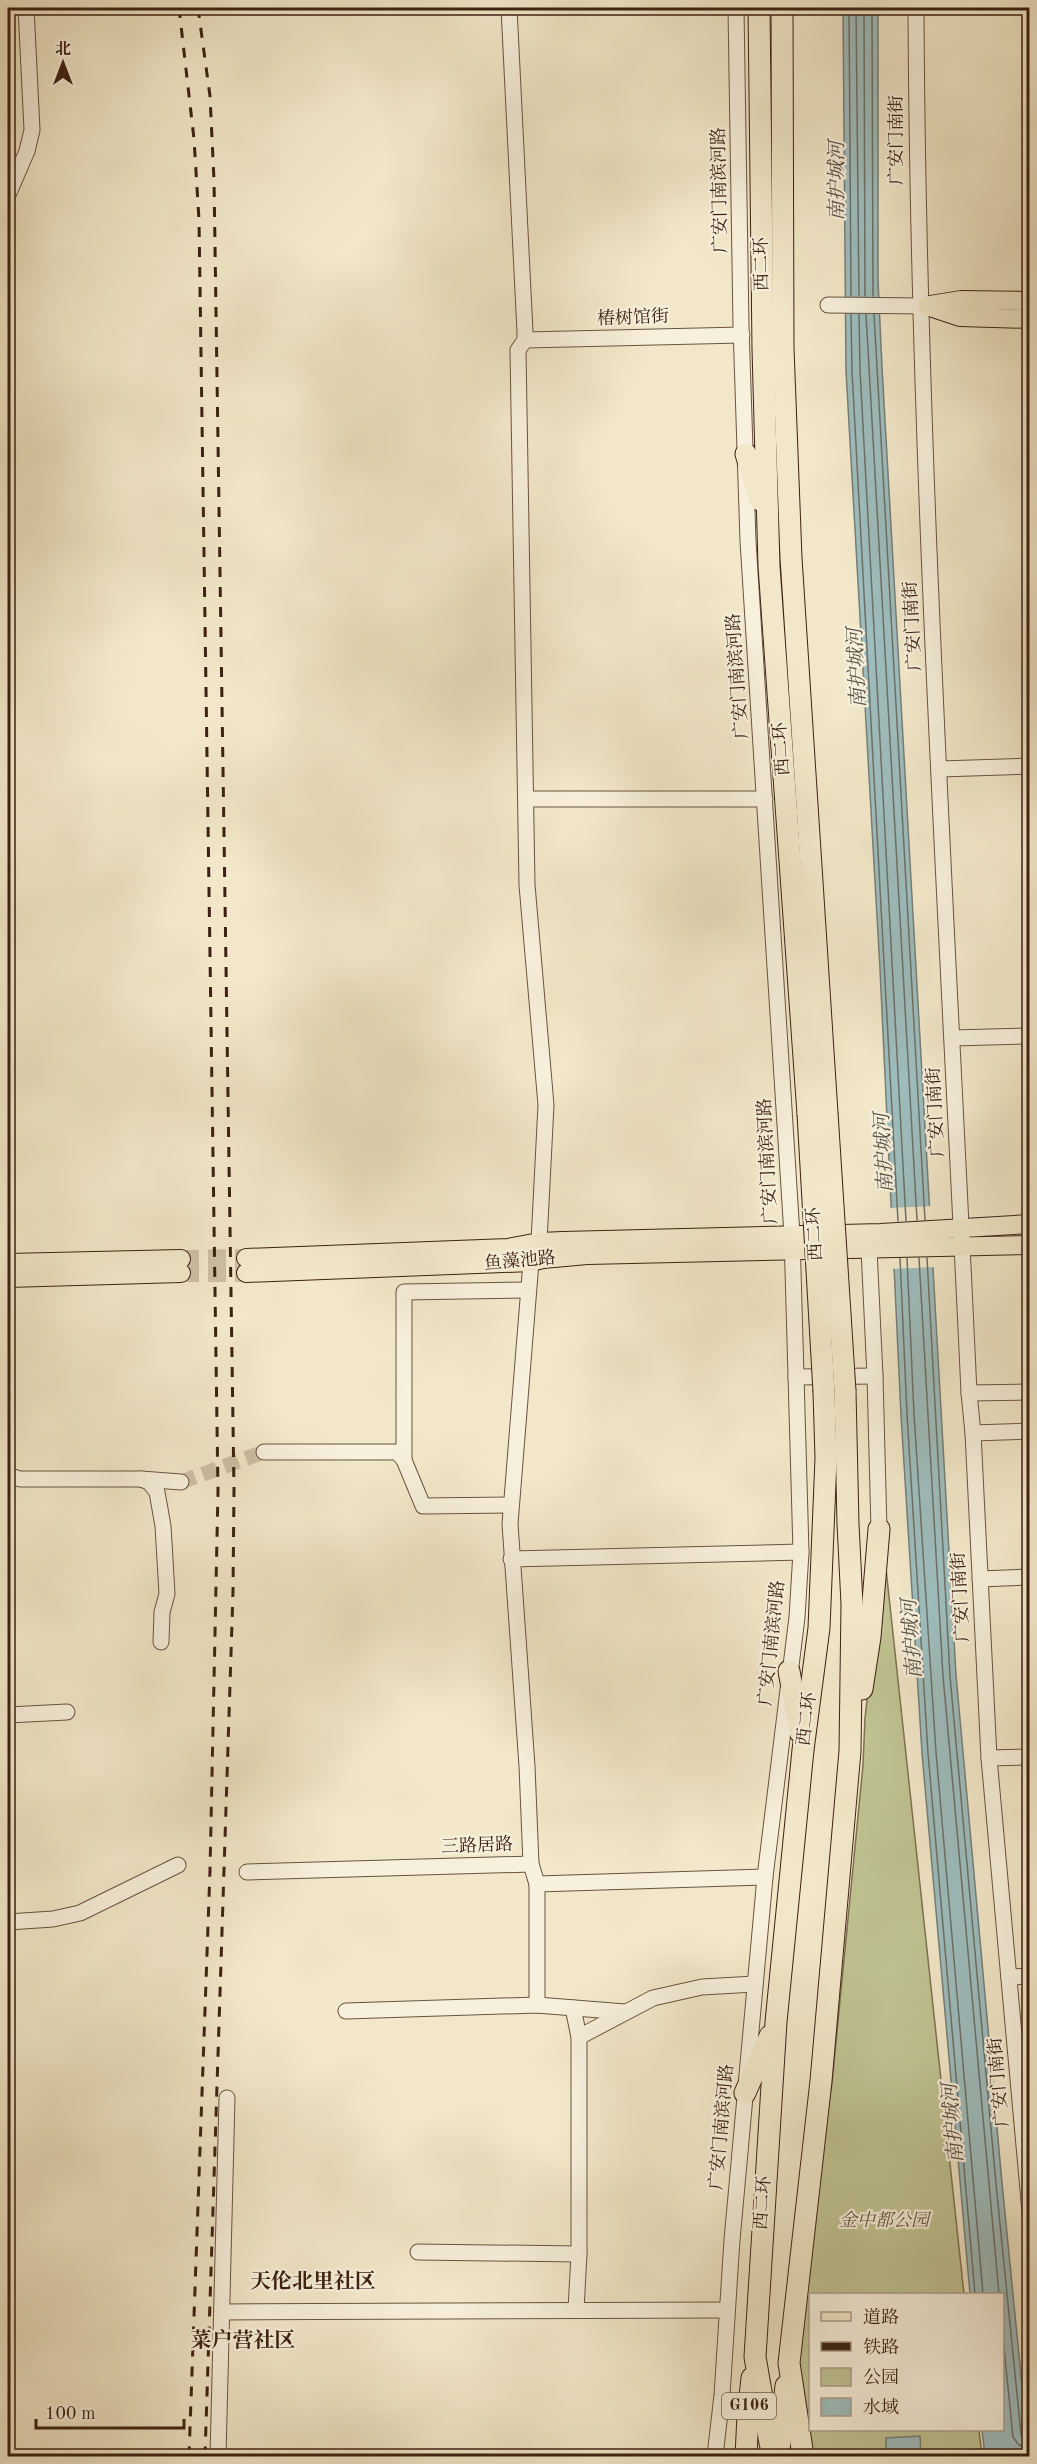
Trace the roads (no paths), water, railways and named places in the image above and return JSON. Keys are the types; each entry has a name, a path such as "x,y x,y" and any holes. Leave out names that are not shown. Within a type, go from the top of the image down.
{"highway":[{"name":"西二环","path":"759,8 763,349 768,527 818,1113 845,1391 852,1604 850,1751 821,2081 789,2363 803,2457"},
{"name":"西二环","path":"776,2457 755,2357 776,2022 803,1750 819,1628 826,1458 818,1113 790,558 783,348 782,8"},
{"path":"746,454 768,527"},
{"path":"850,1751 870,1637 879,1529"},
{"path":"789,1671 803,1750"},
{"path":"745,2093 776,2022"},
{"name":"G106","path":"746,2457 755,2357"},
{"name":"G106","path":"776,2457 789,2363"},
{"path":"739,2457 748,2415"}],"main road":[{"path":"923,305 961,300 1029,301"},
{"path":"923,305 960,317 1029,319"},
{"path":"793,1243 877,1244 960,1238 1029,1224"},
{"path":"960,1238 1029,1245"},
{"name":"鱼藻池路","path":"539,1242 793,1243 543,1259 531,1262 246,1266 508,1248 539,1242"},
{"path":"8,1263 181,1266 8,1278"}],"street":[{"path":"8,195 27,151 32,130 26,8"},
{"path":"508,8 525,336 518,350 527,885 546,1105 539,1242"},
{"name":"广安门南滨河路","path":"715,2457 765,1877 797,1617 801,1552 793,1243 748,541 741,330 736,8"},
{"name":"广安门南街","path":"916,8 917,210 956,1038 960,1238 977,1433 993,1758 1018,1976 1029,2120"},
{"name":"广安门南街","path":"923,305 924,8"},
{"path":"828,305 923,305"},
{"name":"椿树馆街","path":"525,336 741,330"},
{"path":"943,769 1029,766"},
{"path":"526,799 765,799"},
{"path":"956,1038 1029,1036"},
{"path":"877,1244 875,1376 879,1529"},
{"path":"531,1262 510,1505 511,1559 527,1766 531,1864"},
{"path":"404,1460 404,1292 528,1290"},
{"path":"796,1377 875,1376"},
{"path":"973,1393 1029,1392"},
{"path":"977,1433 1029,1431"},
{"path":"264,1452 397,1452 404,1460 423,1506 510,1505"},
{"path":"8,1475 20,1479 141,1479 181,1482"},
{"path":"141,1479 148,1482 157,1492 163,1526 167,1594 162,1609 161,1642"},
{"path":"511,1559 801,1552"},
{"path":"984,1579 1029,1577"},
{"path":"8,1715 67,1712"},
{"path":"993,1758 1029,1757"},
{"name":"三路居路","path":"247,1872 531,1864 537,1884 537,2006"},
{"path":"8,1922 52,1919 80,1913 178,1865"},
{"path":"537,1884 765,1877"},
{"name":"广安门南街","path":"1018,1976 1029,2212"},
{"path":"579,2037 653,1998 702,1987 755,1984"},
{"path":"346,2011 537,2006 625,2012"},
{"path":"573,2008 579,2037 579,2254 576,2310"},
{"path":"218,2457 227,2098"},
{"path":"418,2252 579,2254"},
{"path":"222,2312 727,2310"}],"water":[{"path":"843,8 878,8 878,281 882,367 956,1675 1029,2456 985,2456 982,2431 1004,2431 1004,2293 970,2293 922,1753 901,1415 880,969 846,371"},
{"path":"920,2436 921,2456 886,2456 886,2438"}],"tunnel":[{"path":"181,1259 246,1258"},
{"path":"181,1273 246,1273"},
{"path":"181,1482 264,1452"}],"railway":[{"path":"179,8 194,139 199,220 218,1491 210,1870 189,2456"},
{"path":"198,8 210,96 214,180 234,1489 233,1592 205,2456"}],"district":[{"name":"天伦北里社区","path":"313,2282"},
{"name":"菜户营社区","path":"243,2341"}],"water label":[{"name":"南护城河","path":"838,181"},
{"name":"南护城河","path":"858,668"},
{"name":"南护城河","path":"885,1153"},
{"name":"南护城河","path":"913,1639"},
{"name":"南护城河","path":"954,2123"}],"park label":[{"name":"金中都公园","path":"884,2221"}]}
